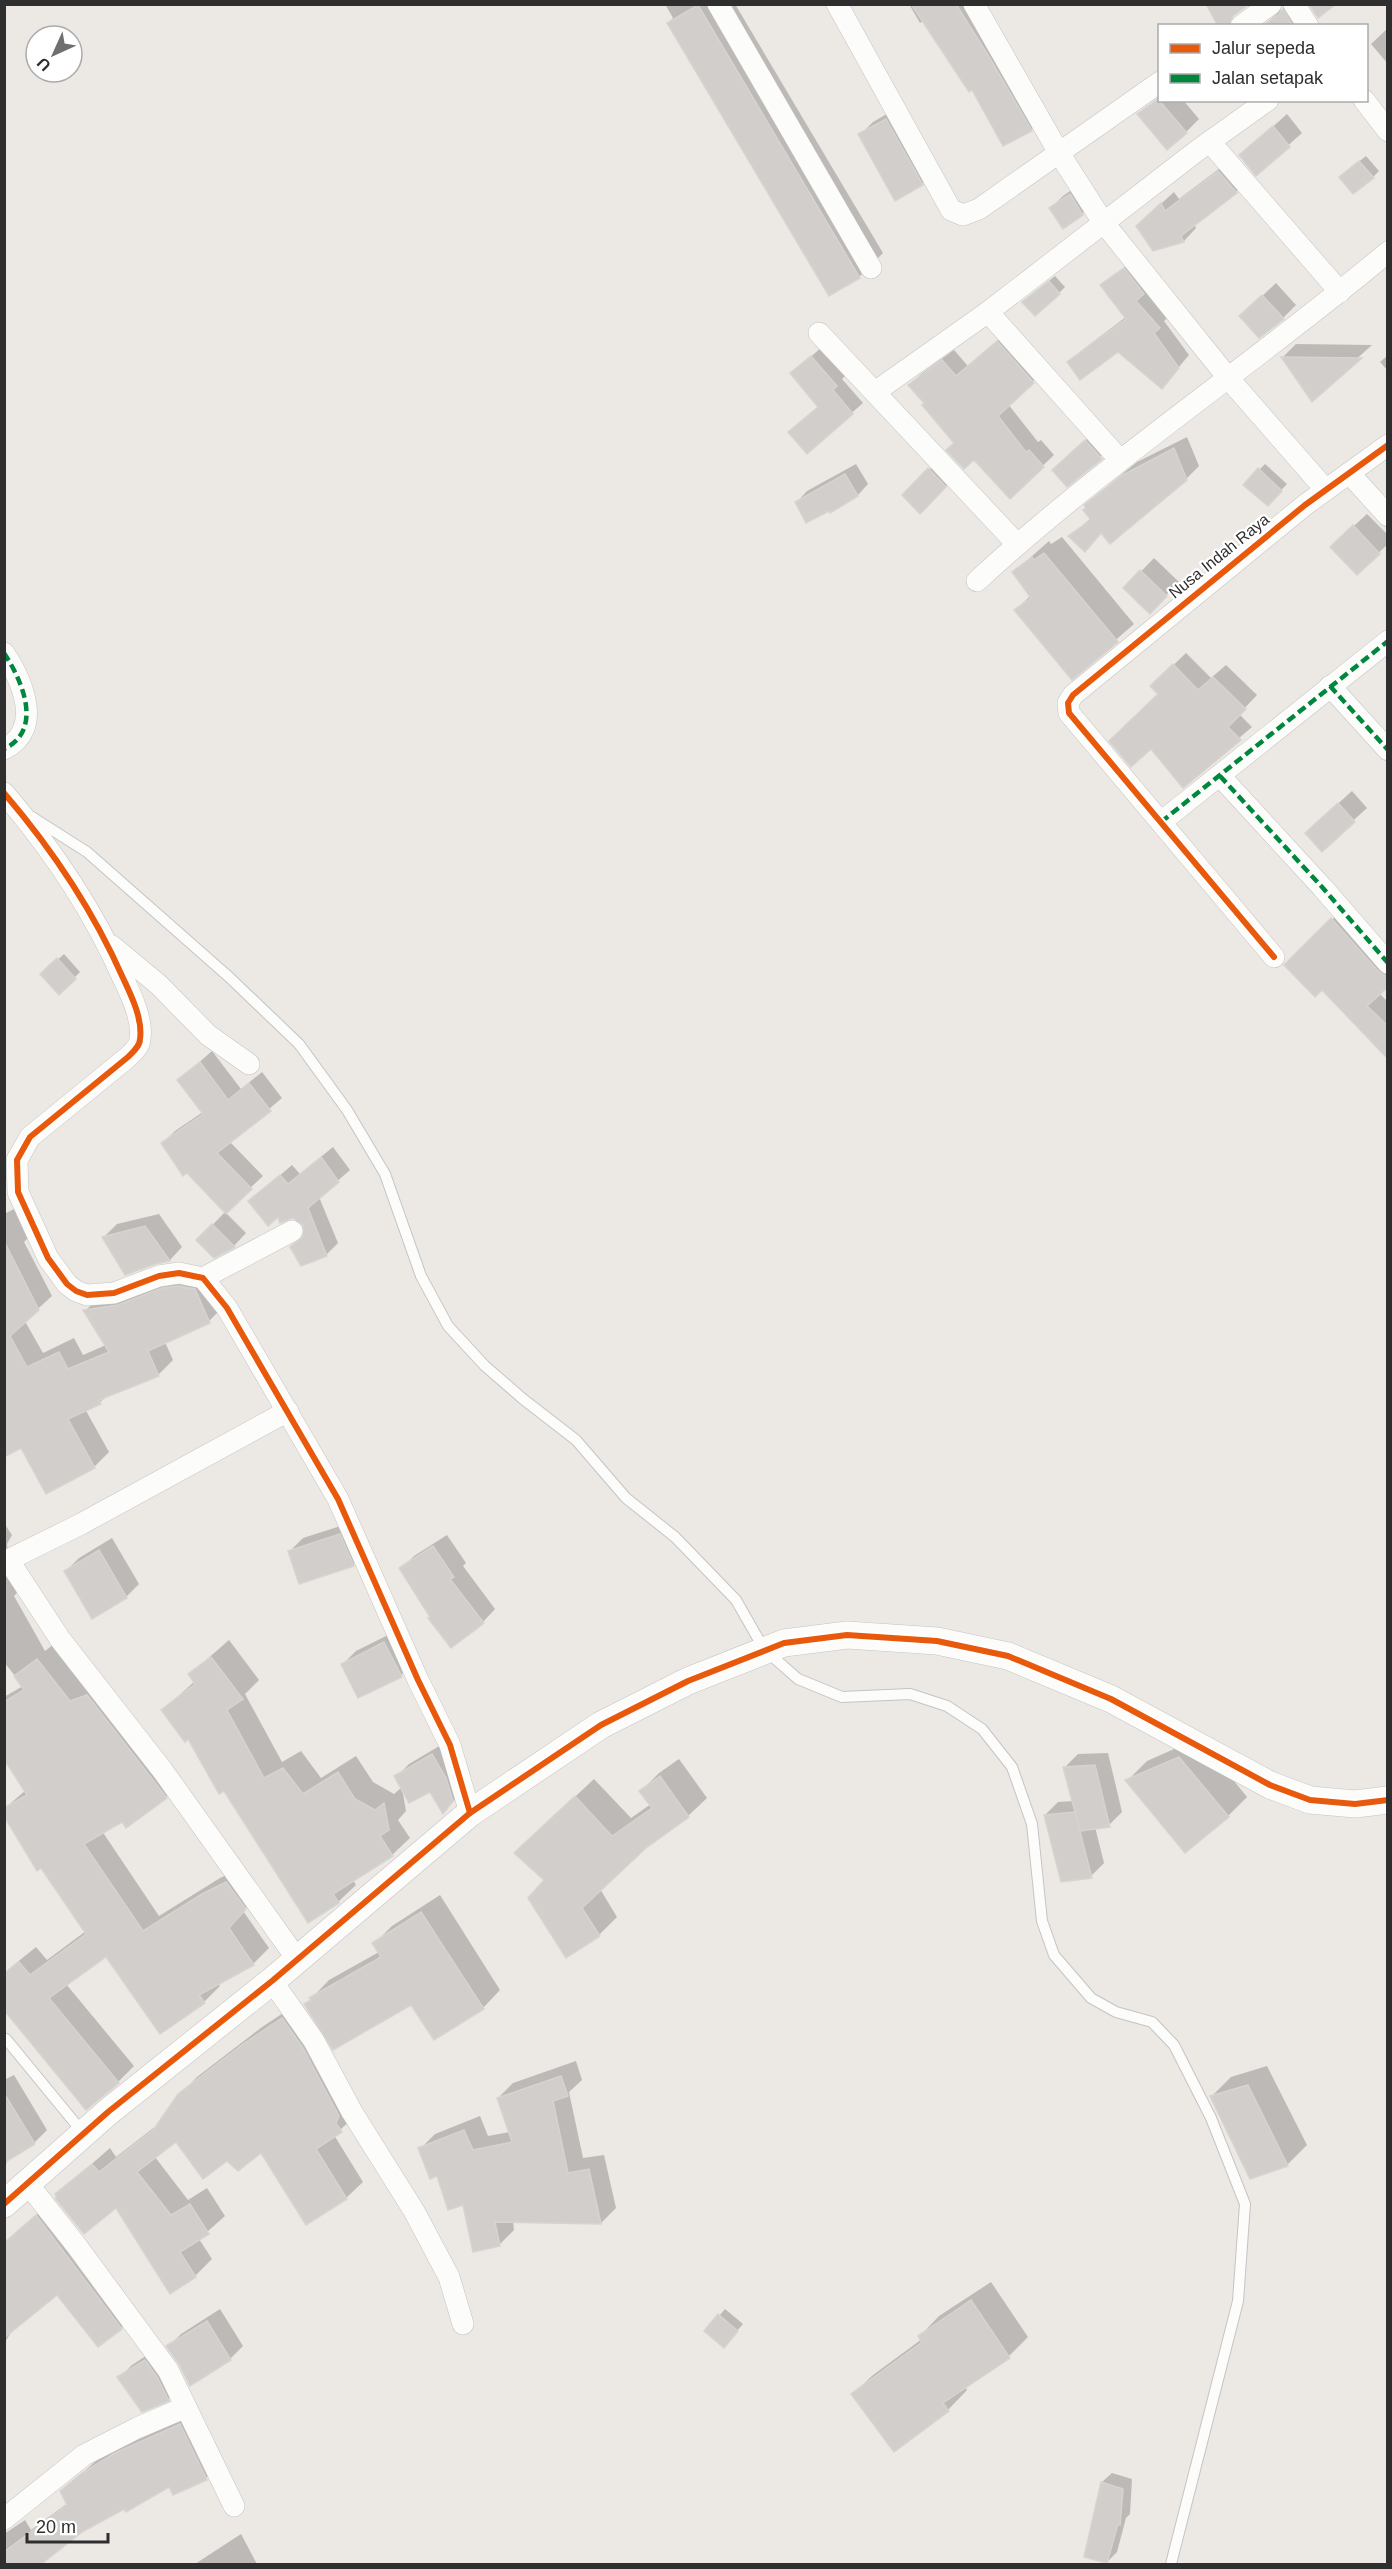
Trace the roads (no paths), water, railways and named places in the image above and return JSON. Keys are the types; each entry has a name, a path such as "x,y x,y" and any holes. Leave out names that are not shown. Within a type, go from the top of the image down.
{"street":[{"path":"718,4 871,268"},
{"path":"837,4 951,210 963,215 970,214 1158,83"},
{"path":"974,4 1059,153 1103,222 1229,379 1325,489"},
{"path":"1244,24 1271,4"},
{"path":"1294,4 1307,24"},
{"path":"875,392 988,312 1103,222 1265,102"},
{"path":"1366,102 1388,131"},
{"path":"1210,142 1340,292"},
{"path":"977,581 1017,544 1120,460 1229,379 1388,252"},
{"path":"988,312 1120,460"},
{"path":"819,333 1017,544"},
{"name":"Nusa Indah Raya","path":"1161,822 1070,713 1068,703 1073,695 1160,622 1325,489 1388,445"},
{"path":"1349,473 1388,516"},
{"path":"1274,957 1161,822 1388,641"},
{"path":"4,653 14,667 24,694 28,722 19,737 4,749"},
{"path":"1330,686 1388,750"},
{"path":"1220,776 1388,963"},
{"path":"10,800 56,859 107,941 134,1001 140,1042 128,1057 30,1137 12,1156 17,1170 18,1192 48,1258 67,1284 76,1291 87,1295 114,1293 159,1276 179,1273 203,1278 292,1232"},
{"path":"107,941 159,985 208,1035 249,1064"},
{"path":"203,1278 227,1308 338,1499 418,1680 450,1745 470,1813"},
{"path":"288,1411 81,1524 7,1561 60,1639 163,1771 297,1959"},
{"path":"4,2204 84,2134 272,1982 470,1813 601,1725 688,1681 784,1643 847,1635 937,1641 1008,1656 1111,1699 1270,1785 1310,1800 1355,1804 1388,1800"},
{"path":"272,1982 314,2041 352,2112 414,2211 449,2277 463,2324"},
{"path":"28,2184 168,2370 234,2506"},
{"path":"4,2518 84,2455 137,2428 186,2407"}],"lane":[{"path":"10,800 87,852 229,977 299,1044 347,1110 385,1174 421,1276 448,1326 485,1366 576,1440 626,1497 675,1537 736,1600 765,1649 798,1679 842,1697 910,1694 947,1706 982,1729 1012,1767 1032,1824 1042,1921 1054,1955 1091,1998 1116,2012 1152,2022 1174,2045 1211,2118 1245,2204 1238,2301 1171,2565"},
{"path":"6,2039 84,2134"}]}
